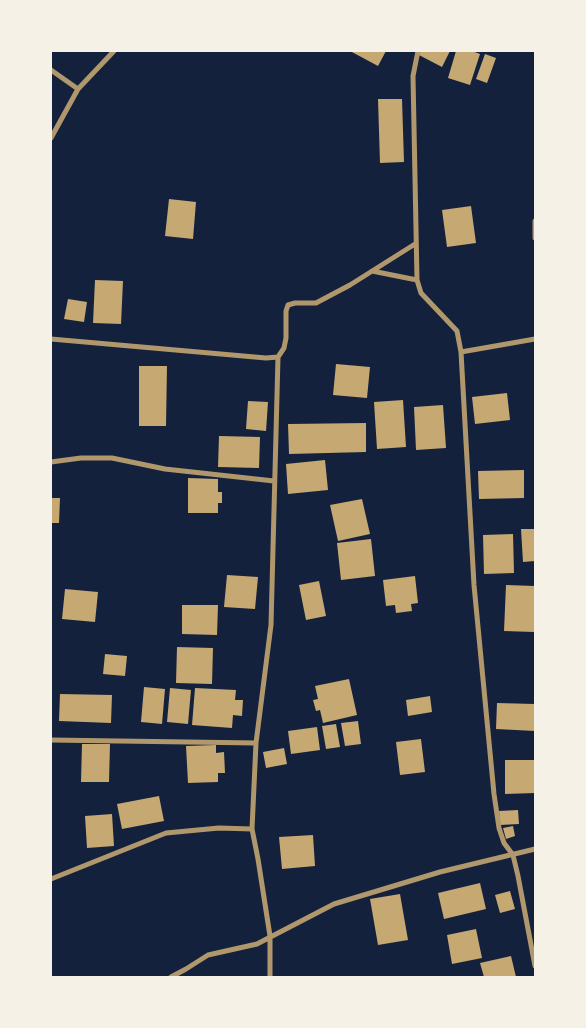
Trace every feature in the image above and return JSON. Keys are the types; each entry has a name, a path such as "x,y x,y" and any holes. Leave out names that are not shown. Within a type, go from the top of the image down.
{"street":[{"path":"51,138 78,89 114,51"},
{"path":"418,51 413,76 415,244 418,248 417,280 421,293 457,331 461,352 474,585 494,794 499,828 504,843 513,855 535,966"},
{"path":"51,70 78,89"},
{"path":"535,221 535,238"},
{"path":"270,977 270,936 252,829 256,743 271,625 278,357 284,348 286,338 286,311 288,305 295,303 316,303 350,285 415,244"},
{"path":"372,271 417,280"},
{"path":"51,339 266,358 278,357"},
{"path":"461,352 535,339"},
{"path":"51,462 80,458 112,458 165,469 274,481"},
{"path":"51,740 256,743"},
{"path":"51,878 166,833 219,828 252,829"},
{"path":"171,977 208,955 257,944 334,904 440,872 535,849"}],"building":[{"path":"350,51 386,51 378,66"},
{"path":"418,51 450,51 442,67 417,54"},
{"path":"456,51 472,51 480,54 470,85 448,78"},
{"path":"485,54 496,58 487,83 476,79"},
{"path":"378,99 402,99 404,162 380,163"},
{"path":"169,199 196,202 193,239 165,236"},
{"path":"471,206 476,243 447,247 442,210"},
{"path":"95,280 123,281 121,324 93,323"},
{"path":"68,299 87,302 84,322 64,319"},
{"path":"336,364 370,367 367,398 333,395"},
{"path":"139,366 167,366 166,426 139,426"},
{"path":"507,393 510,420 475,424 472,397"},
{"path":"403,400 406,447 377,449 374,402"},
{"path":"248,401 268,402 266,431 246,429"},
{"path":"443,405 446,448 416,450 414,407"},
{"path":"366,423 366,452 289,454 288,424"},
{"path":"219,436 260,437 259,468 218,467"},
{"path":"325,460 328,490 288,494 286,464"},
{"path":"524,470 524,498 479,499 478,471"},
{"path":"188,478 218,479 218,492 222,492 222,503 218,503 218,513 188,513"},
{"path":"51,498 60,498 59,523 51,523"},
{"path":"362,499 370,534 338,541 330,505"},
{"path":"521,529 535,529 535,561 523,562"},
{"path":"513,534 514,573 484,574 483,535"},
{"path":"371,539 375,576 341,580 337,543"},
{"path":"227,575 258,577 255,609 224,607"},
{"path":"415,576 418,603 411,604 412,611 396,613 395,605 386,606 383,580"},
{"path":"319,581 326,616 306,620 299,585"},
{"path":"506,585 535,586 534,632 504,631"},
{"path":"65,589 98,592 95,622 62,619"},
{"path":"182,605 218,605 217,635 182,634"},
{"path":"177,647 213,648 212,684 176,683"},
{"path":"105,654 127,656 125,676 103,674"},
{"path":"349,679 357,715 323,723 320,710 316,711 313,700 318,699 315,686"},
{"path":"144,687 165,689 162,724 141,722"},
{"path":"170,688 191,690 188,724 167,722"},
{"path":"195,688 236,690 235,700 243,700 242,716 233,715 232,728 192,725"},
{"path":"60,694 112,695 111,723 59,721"},
{"path":"430,696 432,712 408,716 406,700"},
{"path":"497,703 535,704 535,731 496,729"},
{"path":"358,721 361,744 345,746 341,723"},
{"path":"336,724 340,747 326,749 322,726"},
{"path":"317,727 320,750 291,754 288,731"},
{"path":"421,739 425,772 400,775 396,742"},
{"path":"82,744 110,744 109,782 81,782"},
{"path":"216,745 216,753 224,752 225,773 218,773 218,782 188,783 186,746"},
{"path":"284,748 287,764 266,768 263,752"},
{"path":"505,760 535,760 535,793 505,794"},
{"path":"159,796 164,821 122,829 117,804"},
{"path":"518,810 519,824 500,825 499,811"},
{"path":"112,814 114,846 87,848 85,816"},
{"path":"513,826 515,836 506,839 503,828"},
{"path":"313,835 315,866 282,869 279,837"},
{"path":"480,883 486,909 444,919 438,893"},
{"path":"510,891 515,909 500,913 495,895"},
{"path":"400,894 408,940 378,945 370,899"},
{"path":"476,929 482,958 452,964 447,935"},
{"path":"511,956 516,977 484,977 480,963"}]}
